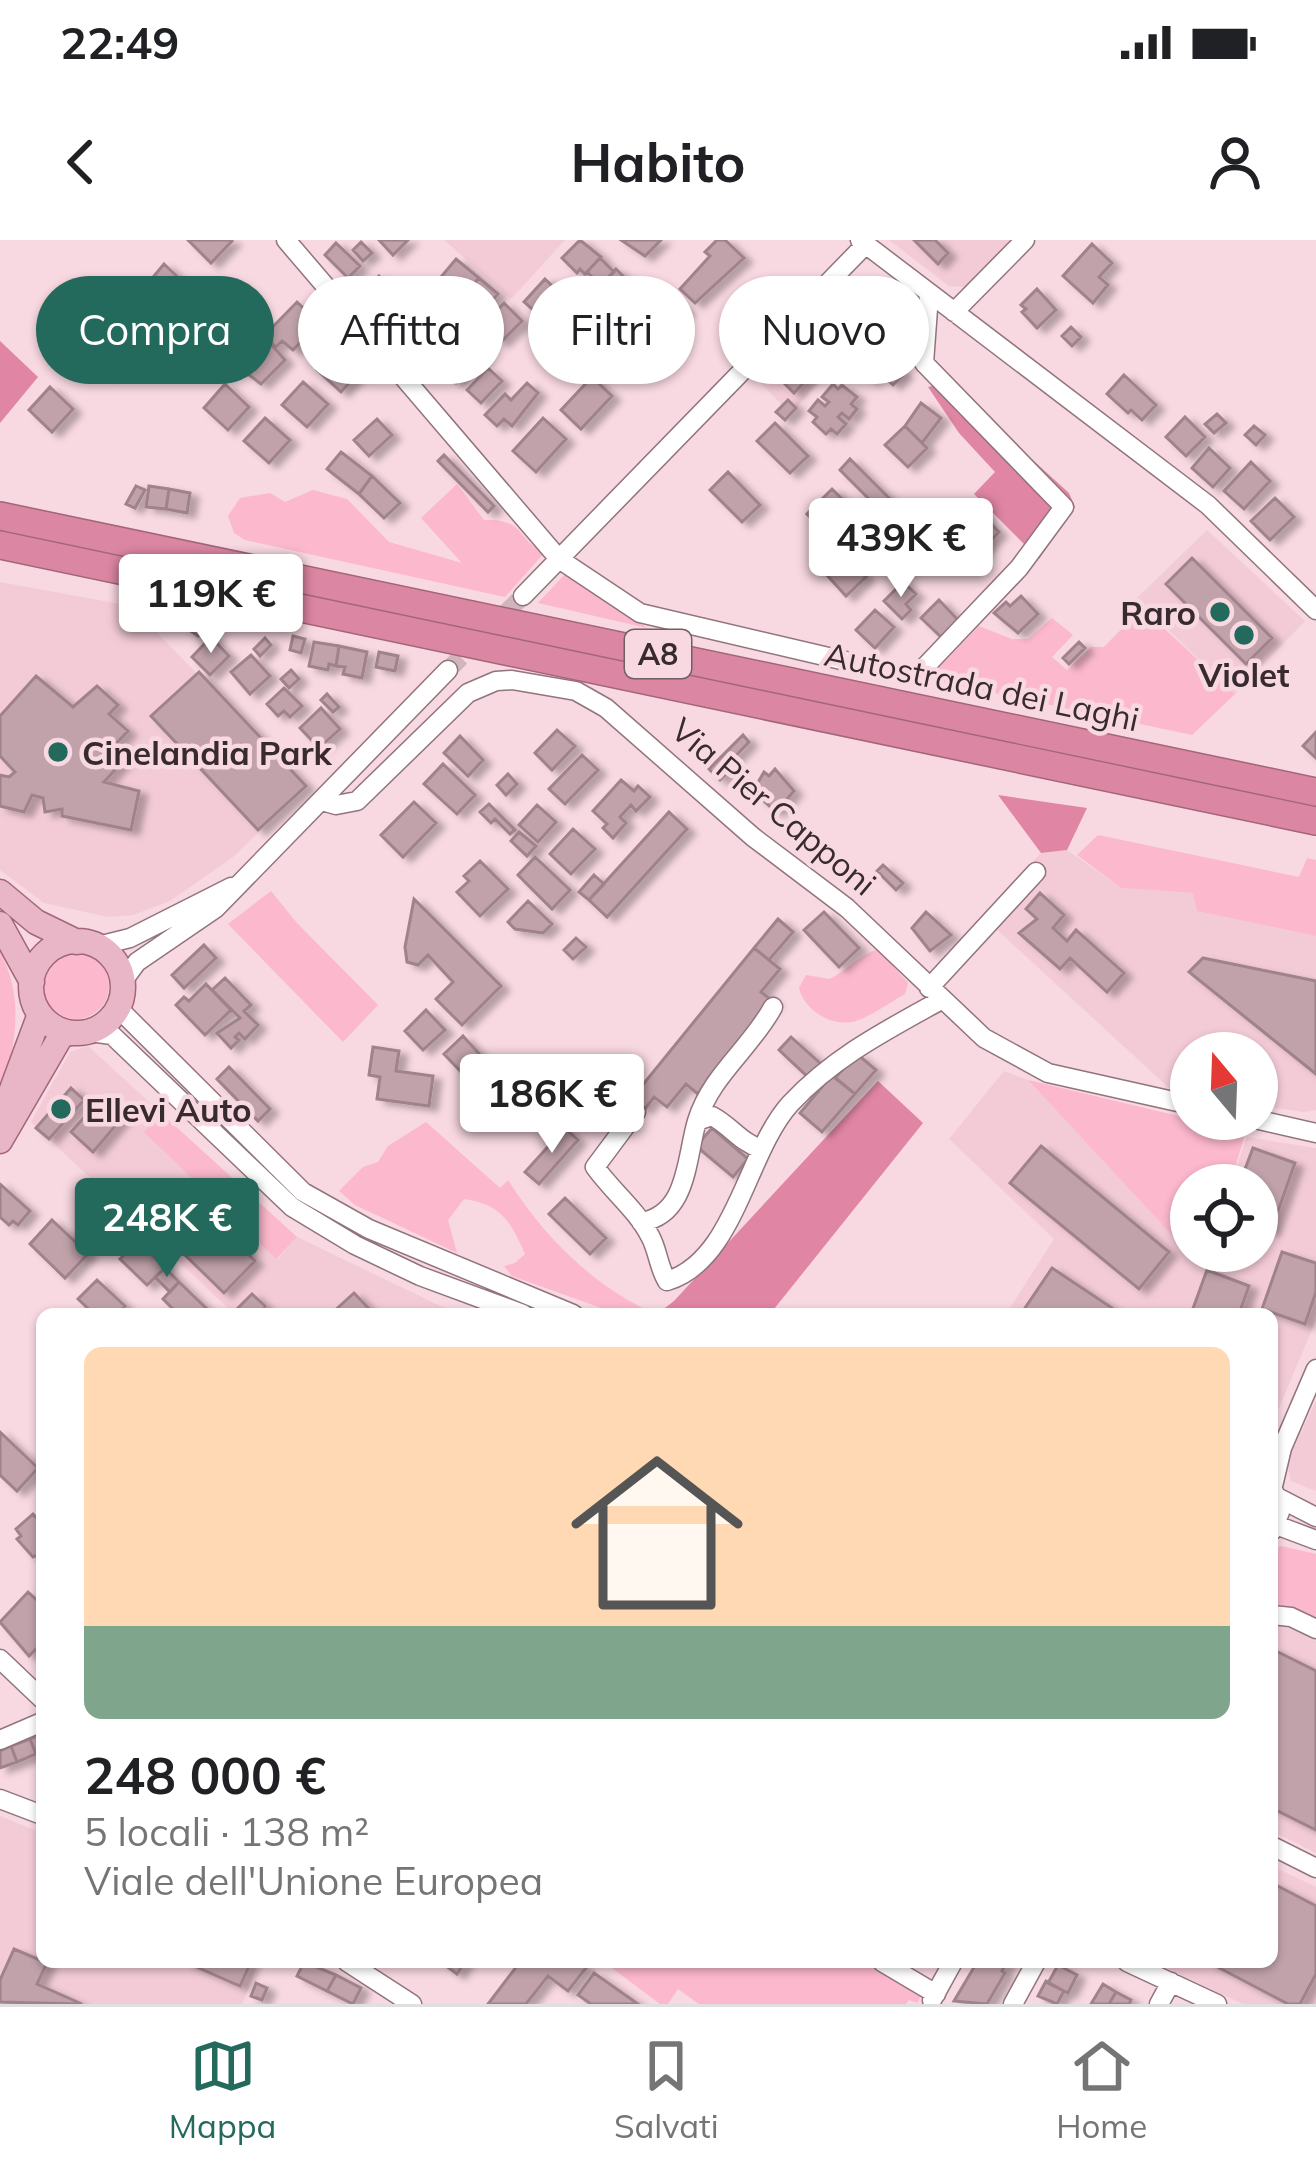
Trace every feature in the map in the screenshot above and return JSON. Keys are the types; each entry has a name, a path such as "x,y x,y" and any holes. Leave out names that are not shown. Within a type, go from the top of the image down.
{"highway":[{"name":"Autostrada dei Laghi","path":"0,516 1316,792"},
{"name":"Autostrada dei Laghi","path":"0,544 1316,821"}],"main road":[{"path":"0,892 36,922 112,957 123,981 118,1008 101,1027 61,1036 0,1141"},
{"path":"0,924 32,982"},
{"path":"79,1032 40,1015 32,982 46,953 61,945 87,944"},
{"path":"0,1116 40,1015"}],"street":[{"path":"286,240 560,559 640,613 854,663"},
{"path":"955,312 1025,240"},
{"path":"523,596 863,242 904,276"},
{"path":"929,297 1208,505 1316,610"},
{"path":"921,671 1019,568 1064,507 929,368"},
{"name":"Via Pier Capponi","path":"123,981 136,962 216,908 448,670"},
{"name":"Via Pier Capponi","path":"322,802 336,806 357,801 480,686 512,680 576,692 606,708 753,837 824,888 984,1038 1048,1073 1170,1100"},
{"path":"636,1112 595,1167 653,1240 656,1262 667,1281 698,1263 724,1228 760,1149 788,1107 846,1052 935,994 1036,872"},
{"name":"Via Pier Capponi","path":"87,944 130,938 236,885"},
{"path":"641,1222 658,1220 679,1198 704,1098 760,1032 772,1007"},
{"path":"118,1008 303,1192 369,1229 559,1308"},
{"path":"79,1032 112,1035 292,1207 420,1276 507,1308"},
{"path":"697,1121 712,1116 743,1143 760,1149"},
{"path":"1278,1124 1316,1133"},
{"path":"1278,1476 1295,1416 1316,1369"},
{"path":"1278,1432 1295,1416"},
{"path":"1278,1493 1316,1517"},
{"path":"1278,1529 1316,1540"},
{"path":"1278,1616 1316,1629"},
{"path":"0,1659 36,1693"},
{"path":"0,1740 36,1725"},
{"path":"0,1799 36,1813"},
{"path":"1278,1849 1316,1868"},
{"path":"359,1968 412,2004"},
{"path":"890,1968 933,1999 950,1968"},
{"path":"1013,2004 1033,1968"},
{"path":"1140,1968 1216,2004"},
{"path":"1159,2004 1171,1982"}],"shaded area":[{"path":"444,240 565,240 511,299 504,293 504,276 485,276"},
{"path":"889,240 1011,240 965,287 949,286"},
{"path":"0,341 36,379 0,423"},
{"path":"947,382 1069,493 1075,507 1039,559 974,494 995,472 959,433 928,387"},
{"path":"762,384 817,384 796,408 788,400 782,405"},
{"path":"457,484 484,520 508,523 545,552 505,597 245,540 234,533 228,516 240,498 270,493 285,502 313,490 347,499 389,542 462,563 421,518"},
{"path":"1207,530 1305,621 1235,694 1136,599"},
{"path":"567,572 647,628 538,603"},
{"path":"0,582 131,606 306,786 233,857 170,901 133,915 108,917 44,903 0,870"},
{"path":"1142,608 1235,694 1192,735 928,679 979,626 1012,639 1028,639 1052,618 1073,635 1052,657 1067,670 1091,647 1104,647"},
{"path":"998,795 1087,808 1067,850 1041,853"},
{"path":"1098,835 1299,877 1307,858 1316,860 1316,936 1197,911 1193,893 1121,888 1077,855"},
{"path":"1067,850 1121,888 1193,893 1198,911 1316,936 1316,1110 1278,1108 1278,1032 1170,1032 1169,1088 982,916 1041,853"},
{"path":"271,891 378,1005 343,1042 228,924"},
{"path":"878,949 908,983 905,994 843,1023 826,1019 806,1003 799,988 806,975 830,979"},
{"path":"0,953 13,986 15,1021 11,1057 0,1090"},
{"path":"76,953 99,963 109,986 99,1009 76,1019 53,1009 43,986 53,963"},
{"path":"88,1046 161,1113 145,1131 277,1259 297,1237 445,1308 226,1308 31,1122 70,1052"},
{"path":"1004,1071 1028,1080 1170,1232 1170,1272 1278,1272 1278,1164 1237,1164 1246,1140 1316,1148 1316,1320 1279,1408 1278,1308 1010,1308 1054,1239 949,1139"},
{"path":"1028,1080 1170,1114 1170,1140 1243,1140 1236,1164 1170,1164 1170,1233"},
{"path":"878,1081 923,1123 775,1308 665,1308"},
{"path":"161,1113 297,1237 276,1259 144,1132"},
{"path":"426,1122 500,1188 508,1180 572,1258 642,1308 601,1308 512,1276 504,1266 525,1254 509,1224 487,1205 464,1199 448,1220 457,1253 355,1205 339,1191 363,1167 378,1162 388,1146"},
{"path":"1316,1401 1316,1491 1291,1481 1287,1462"},
{"path":"1278,1548 1316,1554 1316,1624 1278,1608"},
{"path":"1278,1623 1316,1641 1316,1853 1278,1834"},
{"path":"0,1816 36,1831 36,1968 257,1968 242,2004 0,2004"},
{"path":"1278,1869 1316,1887 1316,2004 1243,2004 1167,1968 1278,1968"},
{"path":"612,1968 911,1968 931,1980 917,2003 909,2000 906,2004 699,2004 678,1989 668,2004 660,2004"}],"building":[{"path":"188,240 231,240 232,241 211,263"},
{"path":"379,240 408,240 393,255"},
{"path":"580,240 601,257 585,274 580,269 577,273 562,258"},
{"path":"621,240 661,240 645,256"},
{"path":"717,240 725,240 744,258 719,276 695,303 692,276 710,256 705,252"},
{"path":"914,240 935,240 948,253 938,264"},
{"path":"361,242 372,253 363,261 353,250"},
{"path":"336,243 360,266 346,276 325,255"},
{"path":"1092,244 1112,263 1099,277 1108,285 1093,303 1063,276"},
{"path":"600,258 614,272 591,276 587,272"},
{"path":"456,259 477,276 442,276"},
{"path":"164,264 177,276 154,276"},
{"path":"1037,289 1056,310 1037,328 1021,305"},
{"path":"298,303 298,345 293,350 282,341 274,345 274,326"},
{"path":"504,303 522,321 504,339"},
{"path":"1071,327 1081,337 1072,346 1062,336"},
{"path":"274,347 285,360 274,371"},
{"path":"1124,375 1156,405 1142,420 1107,394"},
{"path":"527,383 538,393 512,426 504,419 497,426 485,415 505,394 511,400"},
{"path":"225,384 249,407 228,430 204,408"},
{"path":"301,384 328,404 307,427 282,405"},
{"path":"473,384 499,384 481,403 467,390"},
{"path":"585,384 599,384 612,396 581,429 561,410"},
{"path":"833,384 857,397 851,404 857,409 849,419 842,413 838,417 846,424 837,434 831,429 826,434 813,422 817,417 809,411 818,400 825,406 829,402 822,397"},
{"path":"50,387 73,409 52,432 29,410"},
{"path":"788,400 796,408 785,420 776,412"},
{"path":"921,403 941,418 922,443 905,426"},
{"path":"1217,414 1226,423 1214,433 1205,424"},
{"path":"1185,417 1205,437 1186,456 1166,437"},
{"path":"265,418 290,440 269,463 244,441"},
{"path":"543,418 566,439 536,472 513,451"},
{"path":"377,419 392,435 369,456 354,440"},
{"path":"775,423 808,456 790,473 757,441"},
{"path":"905,426 927,448 908,467 885,445"},
{"path":"1254,426 1265,435 1256,445 1245,435"},
{"path":"1209,448 1230,468 1213,487 1192,468"},
{"path":"341,452 372,476 359,494 327,469"},
{"path":"444,455 494,506 488,512 438,461"},
{"path":"850,459 892,501 881,511 840,470"},
{"path":"1251,462 1270,481 1244,509 1224,491"},
{"path":"728,472 760,505 742,522 710,490"},
{"path":"372,476 400,503 384,518 359,494"},
{"path":"136,486 145,490 135,508 126,504"},
{"path":"149,486 169,489 166,509 146,507"},
{"path":"169,489 190,493 187,513 166,509"},
{"path":"832,489 859,516 834,541 807,514"},
{"path":"1275,498 1294,517 1270,540 1251,521"},
{"path":"976,509 999,532 976,556 953,532"},
{"path":"846,556 866,577 846,596 826,574"},
{"path":"1192,558 1272,638 1246,664 1166,584"},
{"path":"903,582 916,594 906,604 911,610 902,619 884,601"},
{"path":"1021,596 1038,614 1018,633 994,613"},
{"path":"939,600 958,620 941,637 921,618"},
{"path":"875,610 894,627 875,648 856,630"},
{"path":"192,617 205,626 198,636 185,627"},
{"path":"293,636 305,639 301,653 290,650"},
{"path":"211,637 229,656 210,675 192,657"},
{"path":"265,638 271,645 260,656 254,649"},
{"path":"314,642 339,646 336,666 329,664 328,670 309,666"},
{"path":"1079,642 1085,648 1069,664 1063,658"},
{"path":"339,646 367,652 362,678 343,674 345,667 336,666"},
{"path":"379,652 398,656 395,671 376,667"},
{"path":"251,655 270,676 250,694 231,672"},
{"path":"291,670 299,679 289,688 281,679"},
{"path":"199,672 306,786 258,830 151,716"},
{"name":"Cinelandia Park","path":"36,676 73,707 97,686 118,705 109,714 128,731 112,748 125,759 104,782 139,791 131,830 62,816 62,809 45,812 43,798 32,795 24,812 0,806 0,775 9,777 15,772 0,756 0,716"},
{"path":"284,688 302,706 290,717 284,711 278,716 267,704"},
{"path":"327,694 339,707 333,712 321,700"},
{"path":"321,708 340,729 319,748 300,728"},
{"path":"557,730 575,746 552,770 535,753"},
{"path":"1316,732 1316,758 1303,746"},
{"path":"743,735 749,742 720,780 709,769"},
{"path":"460,736 483,760 468,776 444,753"},
{"path":"582,755 598,770 565,804 549,789"},
{"path":"443,764 475,795 457,814 424,784"},
{"path":"775,769 794,791 776,812 753,791 764,772 769,776"},
{"path":"508,774 517,784 506,795 497,785"},
{"path":"621,780 650,797 636,811 631,805 620,817 626,823 613,838 593,811"},
{"path":"414,802 436,823 403,857 381,835"},
{"path":"489,804 515,830 510,834 480,812"},
{"path":"537,805 556,822 538,842 519,825"},
{"path":"669,812 687,829 607,917 589,900"},
{"path":"573,829 595,849 571,874 550,854"},
{"path":"519,832 536,846 527,856 511,841"},
{"path":"535,857 570,890 552,909 518,875"},
{"path":"480,861 508,889 480,916 457,892 469,881 464,876"},
{"path":"883,865 903,883 896,890 877,871"},
{"path":"594,875 604,884 589,900 579,892"},
{"path":"1040,893 1064,915 1053,928 1067,941 1076,930 1124,973 1107,992 1070,958 1060,969 1019,933 1037,919 1026,909"},
{"path":"414,899 501,986 462,1025 436,999 453,982 428,955 418,965 407,962 405,947"},
{"path":"528,901 552,924 543,933 515,929 508,922"},
{"path":"824,912 859,948 839,967 804,930"},
{"path":"926,912 951,935 930,951 912,928"},
{"path":"778,919 793,932 769,960 754,948"},
{"path":"576,938 586,947 573,959 564,950"},
{"path":"204,945 216,958 184,988 172,975"},
{"path":"754,948 780,969 761,992 773,1001 698,1094 686,1084 667,1107 654,1097 645,1109 632,1098"},
{"path":"1203,958 1316,981 1316,1074 1278,1043 1278,1032 1264,1032 1189,972"},
{"path":"225,978 251,1005 244,1011 258,1025 245,1039 239,1033 231,1048 217,1033 240,1018 212,990"},
{"path":"206,984 231,1010 205,1035 176,1005 184,997 189,1001"},
{"path":"426,1010 445,1030 423,1050 405,1031"},
{"path":"463,1036 483,1058 464,1075 444,1054"},
{"path":"791,1037 821,1064 809,1078 779,1050"},
{"path":"373,1047 399,1051 396,1071 433,1076 429,1106 377,1099 380,1077 369,1075"},
{"path":"857,1054 876,1070 855,1094 835,1078"},
{"path":"229,1067 270,1109 258,1121 217,1079"},
{"path":"832,1075 855,1094 822,1132 800,1113"},
{"path":"71,1088 84,1100 49,1139 36,1128"},
{"path":"101,1098 123,1117 93,1152 71,1132"},
{"path":"565,1128 578,1140 539,1184 525,1172"},
{"path":"712,1128 748,1159 733,1177 696,1146"},
{"path":"1041,1146 1169,1252 1139,1289 1010,1183"},
{"path":"1253,1148 1295,1163 1278,1211 1278,1164 1247,1164"},
{"path":"165,1183 176,1194 180,1189 198,1208 169,1236 143,1204"},
{"path":"0,1184 30,1211 18,1225 13,1221 9,1225 0,1217"},
{"path":"565,1198 606,1238 590,1254 549,1214"},
{"path":"52,1220 88,1254 65,1278 30,1244"},
{"path":"217,1224 255,1261 224,1293 186,1256"},
{"path":"138,1241 165,1268 147,1285 120,1259"},
{"path":"1282,1252 1316,1263 1316,1292 1305,1324 1278,1315 1278,1308 1262,1308"},
{"path":"165,1268 179,1282 170,1292 155,1277"},
{"path":"1052,1268 1112,1308 1025,1308"},
{"path":"1206,1272 1249,1286 1241,1308 1193,1308"},
{"path":"97,1280 125,1306 88,1308 78,1299"},
{"path":"179,1282 206,1308 172,1308 163,1299"},
{"path":"354,1293 368,1308 338,1308"},
{"path":"252,1294 265,1306 264,1308 238,1308"},
{"path":"0,1432 36,1470 17,1491 0,1475"},
{"path":"33,1514 36,1517 36,1556 17,1539 21,1536 16,1529"},
{"path":"28,1592 36,1599 36,1649 29,1656 0,1622"},
{"path":"1278,1652 1316,1671 1316,1830 1278,1811"},
{"path":"30,1739 36,1754 17,1762 11,1746"},
{"path":"11,1746 17,1762 0,1768 0,1751"},
{"path":"1278,1886 1316,1906 1316,1974 1300,2004 1288,2004 1219,1968 1278,1968"},
{"path":"14,1949 36,1958 36,1968 45,1968 37,1984 82,2004 0,2002 0,1980"},
{"path":"199,1968 248,1968 240,1986"},
{"path":"301,1968 336,1975 327,1991 297,1976"},
{"path":"515,1968 586,1968 568,1991 548,1976 526,2004 488,2004"},
{"path":"974,1968 1004,1968 987,2004 954,2001"},
{"path":"1056,1968 1077,1975 1068,1993 1048,1983"},
{"path":"594,1973 638,2004 591,2004 578,1995"},
{"path":"336,1975 361,1988 353,2004 327,1991"},
{"path":"1046,1981 1064,1991 1057,2004 1038,1996"},
{"path":"256,1983 267,1988 262,2000 251,1996"},
{"path":"1103,1984 1116,1992 1109,2004 1091,2004"},
{"path":"1116,1992 1131,2000 1129,2004 1109,2004"}],"tunnel":[{"path":"448,670 523,596"}],"place":[{"name":"Raro","path":"1220,612"},
{"name":"Violet","path":"1244,635"},
{"name":"Cinelandia Park","path":"58,752"},
{"name":"Ellevi Auto","path":"61,1109"}]}
